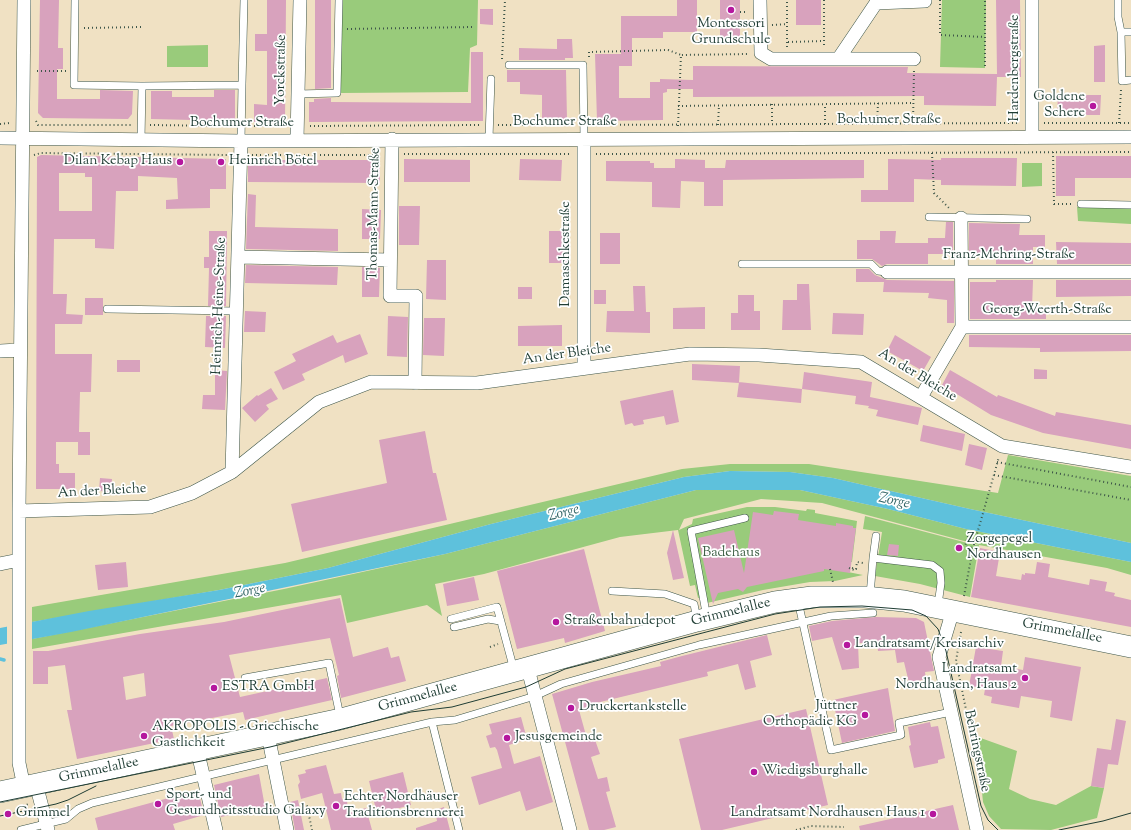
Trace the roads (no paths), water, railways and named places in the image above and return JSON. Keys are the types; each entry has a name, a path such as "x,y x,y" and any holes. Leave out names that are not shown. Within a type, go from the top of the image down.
{"main road":[{"name":"Grimmelallee","path":"0,792 341,719 702,620 775,602 812,597 871,606 954,611 1131,647"}],"street":[{"path":"24,0 19,350 19,763 30,785 47,827"},
{"name":"Yorckstraße","path":"297,140 300,0"},
{"path":"760,0 760,53 771,59 914,59"},
{"name":"Hardenbergstraße","path":"1032,0 1032,136"},
{"path":"838,58 876,3 925,1"},
{"name":"Bochumer Straße","path":"0,138 241,141 584,139 678,138 913,130 1032,136 1131,137"},
{"name":"Thomas-Mann-Straße","path":"392,139 390,296 416,296 415,383"},
{"name":"Damaschkestraße","path":"584,139 584,368"},
{"name":"Heinrich-Heine-Straße","path":"232,472 241,141"},
{"path":"921,397 962,327 962,218"},
{"path":"238,257 390,260"},
{"name":"Franz-Mehring-Straße","path":"888,272 1131,272"},
{"name":"Georg-Weerth-Straße","path":"962,327 1131,327"},
{"path":"0,352 19,350"},
{"name":"An der Bleiche","path":"19,511 150,507 192,493 232,472 319,402 371,382 477,383 690,354 759,355 861,362 1002,446 1131,467"},
{"path":"0,564 19,560"},
{"name":"Behringstraße","path":"954,611 939,658 977,830"},
{"path":"521,670 535,696 570,830"},
{"path":"268,735 287,830"},
{"path":"197,749 216,830"}],"lane":[{"path":"75,0 74,85 242,85"},
{"path":"241,141 244,0"},
{"path":"298,94 337,93 339,0"},
{"path":"1118,0 1118,17 1121,32 1122,81 1131,80"},
{"path":"1121,32 1131,32"},
{"path":"509,65 583,65 584,139"},
{"path":"489,139 491,79"},
{"path":"141,140 142,86"},
{"path":"1081,204 1131,205"},
{"path":"929,217 1027,219"},
{"path":"742,264 871,264 878,271 888,272"},
{"path":"107,309 236,311"},
{"path":"702,620 691,531 745,518"},
{"path":"21,830 47,827 66,819 78,809 92,802 204,777 432,722 455,720 535,696 561,684 699,645 871,606 873,558 876,536"},
{"path":"873,558 932,565 940,571 941,583 954,611"},
{"path":"612,591 664,594 694,604 702,620"},
{"path":"797,599 831,750 901,735 899,723 951,712"},
{"path":"452,618 497,607 500,621 521,670"},
{"path":"454,627 488,619 500,621"},
{"path":"245,678 329,662 341,719"},
{"path":"432,722 459,830"}],"water":[{"name":"Zorge","path":"730,471 790,472 833,478 1131,543 1131,562 966,529 888,509 800,490 696,490 445,554 71,632 0,645 0,628 89,611 219,590 328,568 491,524 684,477"}],"waterway":[{"path":"0,659 4,660"}],"tram line":[{"path":"0,802 270,747 411,712 452,707 526,687 565,669 775,614 820,607 862,606 912,610 926,616 938,629 946,651 981,806 988,820 998,830"},
{"path":"0,816 56,804 68,800 96,786"},
{"path":"1059,830 1103,821 1131,813"}],"place":[{"name":"Montessori Grundschule","path":"731,10"},
{"name":"Goldene Schere","path":"1093,106"},
{"name":"Dilan Kebap Haus","path":"180,162"},
{"name":"Heinrich Bötel","path":"221,162"},
{"name":"Zorgepegel Nordhausen","path":"959,548"},
{"name":"Straßenbahndepot","path":"556,622"},
{"name":"Landratsamt/Kreisarchiv","path":"847,645"},
{"name":"Landratsamt Nordhausen, Haus 2","path":"1025,678"},
{"name":"ESTRA GmbH","path":"214,688"},
{"name":"Druckertankstelle","path":"571,708"},
{"name":"Jüttner Orthopädie KG","path":"865,715"},
{"name":"AKROPOLIS - Griechische Gastlichkeit","path":"144,736"},
{"name":"Jesusgemeinde","path":"507,738"},
{"name":"Wiedigsburghalle","path":"754,772"},
{"name":"Sport- und Gesundheitsstudio Galaxy","path":"158,804"},
{"name":"Echter Nordhäuser Traditionsbrennerei","path":"336,806"},
{"name":"Grimmel","path":"8,814"},
{"name":"Landratsamt Nordhausen Haus 1","path":"933,814"}],"park label":[{"name":"Badehaus","path":"731,554"}]}
